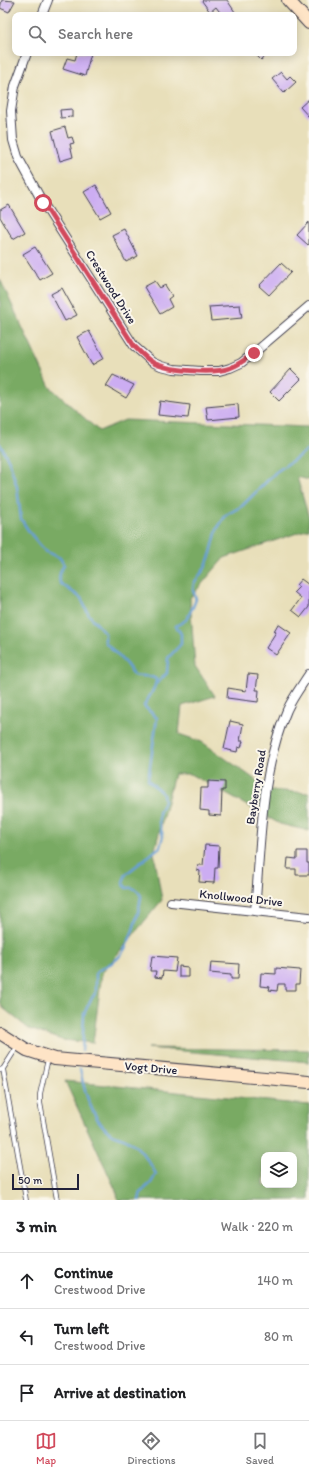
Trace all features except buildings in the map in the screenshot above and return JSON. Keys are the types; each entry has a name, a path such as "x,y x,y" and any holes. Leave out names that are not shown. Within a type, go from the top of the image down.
{"street":[{"path":"43,12 48,0"},
{"path":"294,2 309,23"},
{"name":"Crestwood Drive","path":"26,56 15,86 11,111 13,140 18,157 43,203 134,346 147,358 161,366 174,369 202,371 230,368 254,353 309,306"},
{"name":"Bayberry Road","path":"255,911 264,801 273,752 288,708 309,674"},
{"name":"Knollwood Drive","path":"171,902 309,917"},
{"name":"Vogt Drive","path":"0,1033 27,1050 55,1059 309,1082"}],"lane":[{"path":"18,1045 2,1069 11,1108 26,1200"},
{"path":"48,1057 40,1094 40,1102 56,1200"}],"green space":[{"path":"0,279 50,387 99,431 125,420 309,427 309,480 297,477 309,518 309,529 224,558 190,598 195,666 215,696 182,706 179,734 202,742 270,790 309,793 309,831 280,824 190,774 174,774 154,853 162,900 102,973 93,1043 62,1040 29,1029 3,1008 0,1003"},
{"path":"147,1048 309,1050 309,1062"},
{"path":"65,1081 309,1105 309,1200 118,1200 117,1193"}],"waterway":[{"path":"0,444 9,461 17,487 21,519 45,551 60,558 64,565 61,569 59,578 60,583 81,598 89,615 105,633 105,642 126,664 134,675 156,679 154,689 144,706 157,718 148,780 163,794 164,801 159,813 159,822 163,836 160,847 126,874 123,882 126,888 135,889 141,896 138,911 130,938 122,954 96,973 96,992 84,1014 82,1051"},
{"path":"157,683 167,673 168,658 181,644 181,634 176,626 186,620 193,607 196,599 193,590 194,583 205,568 211,553 217,529 226,515 242,506 276,472 309,449"},
{"path":"80,1069 90,1105 99,1121 112,1134 126,1139 135,1145 147,1159 156,1174 151,1183 141,1192 139,1200"}],"route":[{"path":"43,203 134,346 152,362 174,369 202,371 219,370 230,368 254,353"}]}
